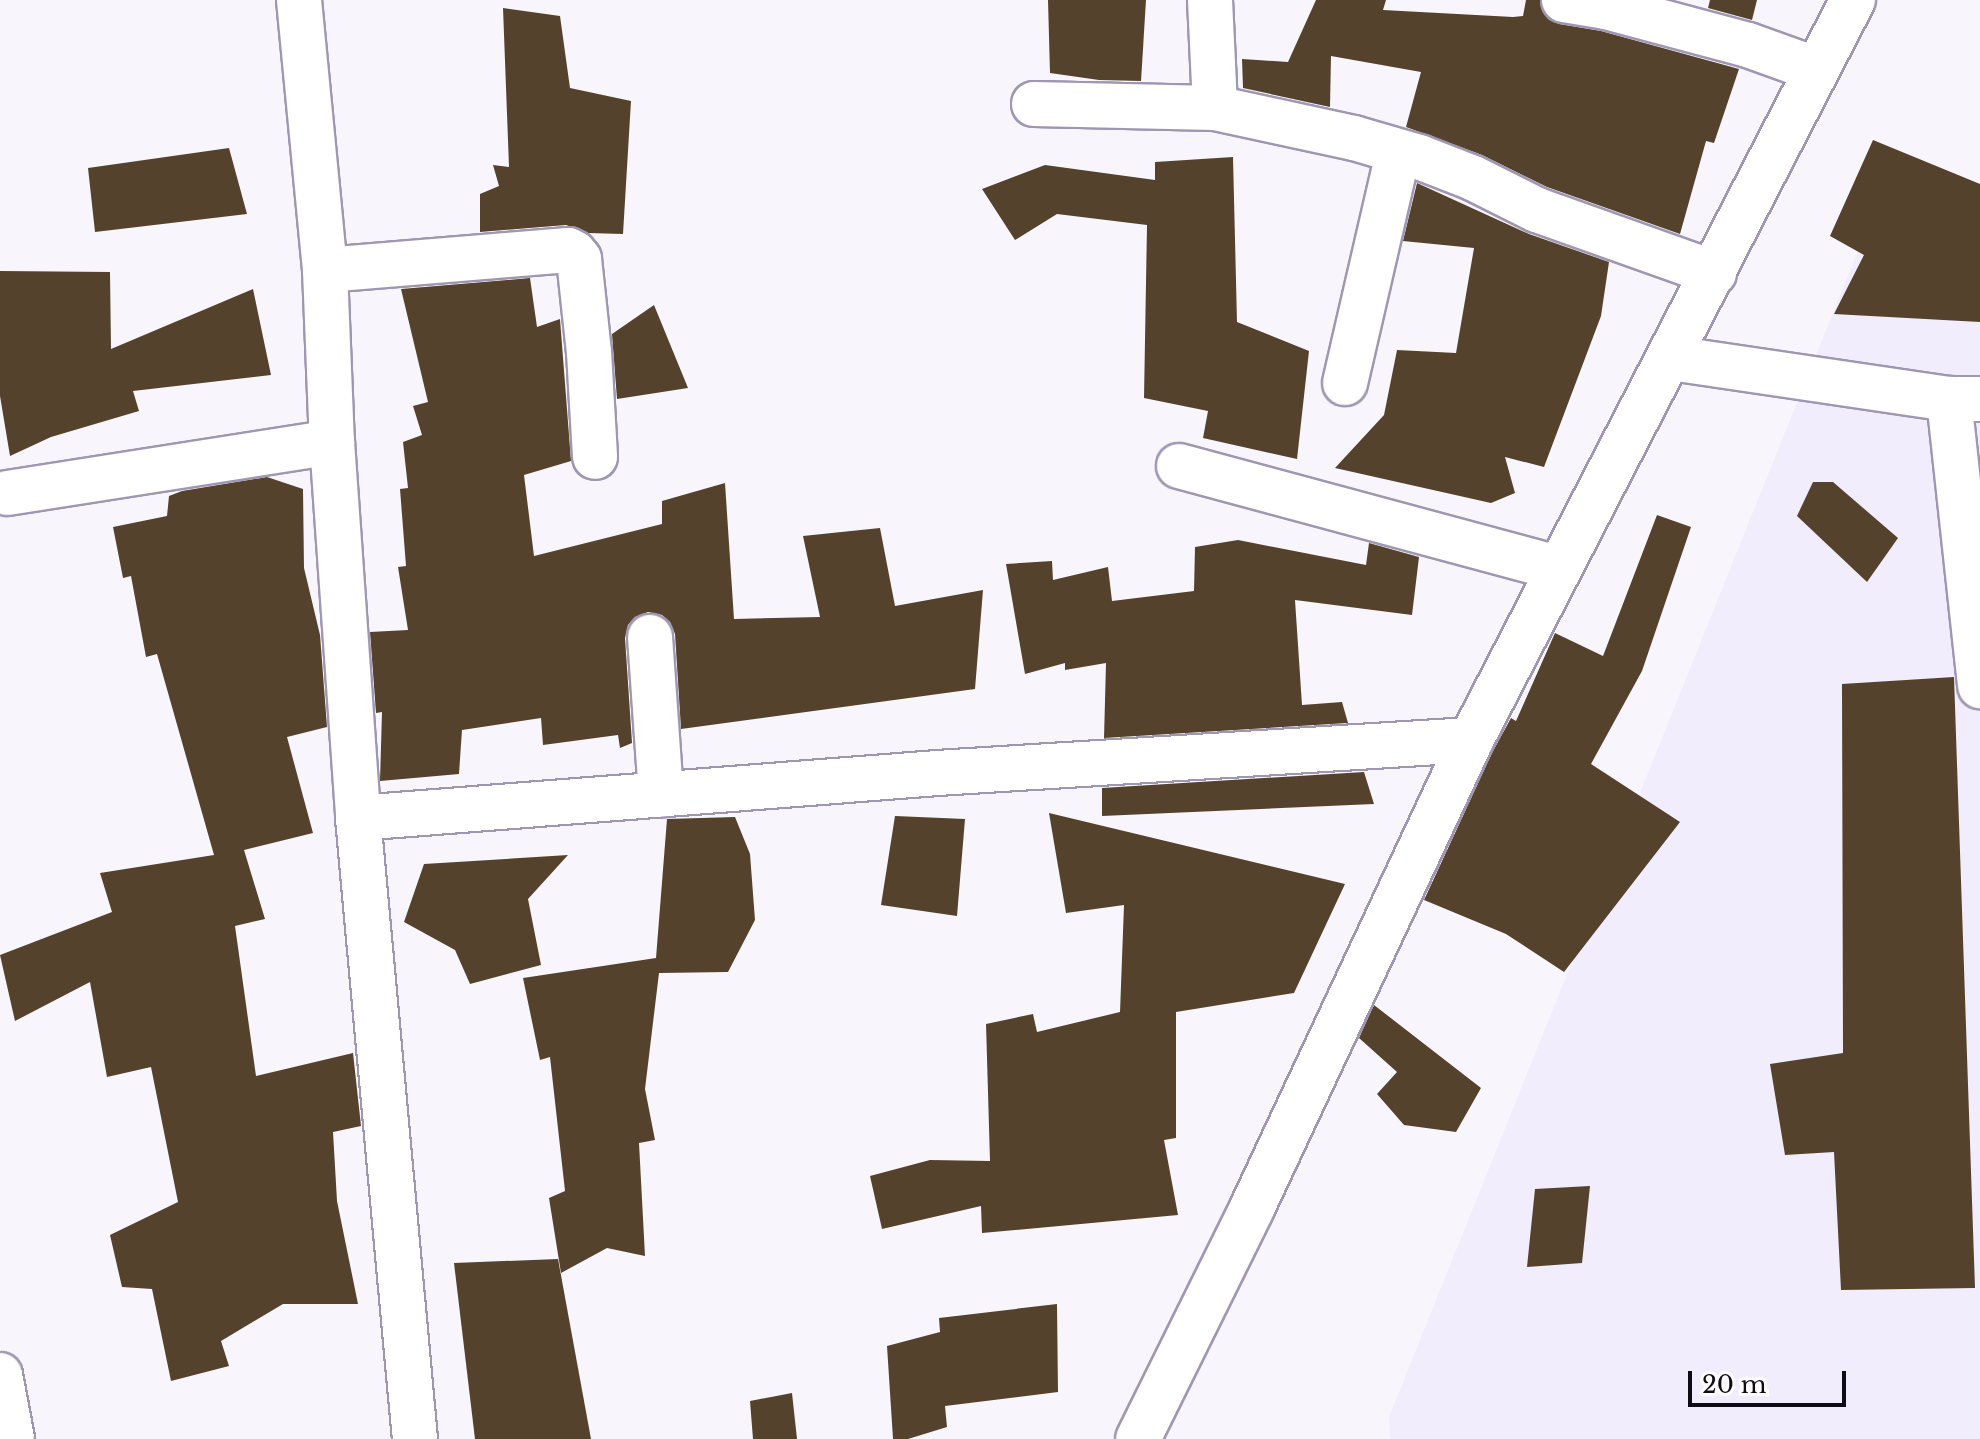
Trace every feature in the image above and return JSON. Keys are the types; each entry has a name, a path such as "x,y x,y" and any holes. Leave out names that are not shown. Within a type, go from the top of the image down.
{"street":[{"path":"299,0 325,270 332,442 358,818 415,1439"},
{"path":"1210,0 1215,108"},
{"path":"1564,0 1606,7 1748,45 1815,69"},
{"path":"1138,1439 1252,1208 1471,740 1558,568 1671,358 1815,69 1853,0"},
{"path":"1034,104 1215,108 1354,138 1473,178 1537,210 1714,273"},
{"path":"1345,383 1398,153"},
{"path":"325,270 568,250 574,253 579,259 589,352 595,457"},
{"path":"1671,358 1965,399 1980,686"},
{"path":"7,493 332,442"},
{"path":"1179,466 1558,568"},
{"path":"650,637 661,795"},
{"path":"358,818 937,773 1471,740"},
{"path":"0,1375 12,1439"}],"shaded area":[{"path":"1872,216 1980,228 1980,1439 1390,1439 1389,1417"}],"building":[{"path":"1048,0 1146,0 1141,81 1099,80 1050,73"},
{"path":"1316,0 1386,0 1383,10 1513,17 1523,16 1526,0 1540,0 1548,19 1559,24 1601,31 1739,69 1714,143 1706,141 1680,234 1547,187 1482,155 1406,127 1421,72 1331,56 1330,107 1243,88 1242,59 1288,62"},
{"path":"1710,0 1757,0 1752,20 1708,8"},
{"path":"503,8 560,16 570,88 631,101 623,234 588,233 566,225 480,232 480,194 499,186 493,165 509,167"},
{"path":"1873,140 1980,184 1980,322 1834,314 1864,255 1830,236"},
{"path":"229,148 247,214 95,232 88,168"},
{"path":"1233,157 1237,322 1309,351 1297,459 1203,438 1208,411 1144,398 1147,225 1057,214 1015,240 982,189 1045,165 1155,180 1155,162"},
{"path":"1417,183 1529,234 1609,262 1601,316 1544,467 1505,457 1515,493 1491,503 1335,468 1384,415 1397,350 1456,353 1474,248 1403,241"},
{"path":"0,271 110,272 111,349 253,289 271,375 133,391 139,411 51,437 10,456 0,396"},
{"path":"530,278 537,327 560,319 571,461 524,475 534,556 662,524 662,501 725,483 734,619 820,617 803,536 880,528 895,606 983,590 975,689 681,729 675,634 670,622 662,615 648,612 635,617 628,625 625,638 632,743 620,748 618,735 543,745 541,718 462,730 459,774 380,781 382,712 376,713 370,632 408,630 398,567 406,566 400,489 408,488 403,442 422,435 413,406 428,402 401,289"},
{"path":"654,305 688,388 617,399 612,334"},
{"path":"267,477 303,489 304,568 320,635 327,727 287,737 313,833 244,850 265,919 235,926 256,1076 353,1053 361,1126 333,1132 337,1201 358,1304 283,1304 221,1341 229,1366 171,1381 152,1289 122,1287 110,1235 178,1202 151,1067 107,1077 90,982 15,1021 0,955 112,912 100,873 214,855 157,654 146,657 131,576 123,578 113,527 167,516 169,496 182,491"},
{"path":"1813,482 1833,482 1898,538 1867,582 1797,516"},
{"path":"1657,515 1691,527 1642,671 1591,764 1680,822 1564,972 1506,934 1424,900 1493,751 1511,718 1516,721 1555,633 1603,656"},
{"path":"1238,540 1366,565 1369,543 1419,557 1412,615 1295,600 1302,705 1342,702 1348,723 1104,738 1106,663 1065,670 1065,663 1025,674 1006,564 1052,561 1053,580 1108,567 1112,601 1194,591 1195,547"},
{"path":"1954,677 1975,1288 1841,1290 1834,1152 1785,1155 1770,1064 1843,1053 1842,684"},
{"path":"1364,772 1374,804 1102,816 1102,788"},
{"path":"1049,813 1345,884 1294,993 1176,1012 1176,1138 1164,1140 1178,1215 982,1233 981,1206 882,1229 870,1176 930,1160 990,1161 986,1024 1033,1014 1037,1032 1120,1012 1124,905 1066,913"},
{"path":"895,816 965,819 957,916 881,905"},
{"path":"735,817 750,854 755,920 728,972 659,973 645,1089 655,1140 639,1143 645,1256 607,1248 561,1273 549,1198 565,1191 550,1057 540,1060 523,978 656,958 667,819"},
{"path":"568,855 528,899 541,965 470,984 455,950 404,922 424,864"},
{"path":"1374,1005 1481,1088 1456,1132 1404,1125 1377,1094 1397,1072 1359,1038"},
{"path":"1590,1186 1582,1263 1527,1267 1535,1189"},
{"path":"558,1259 591,1439 475,1439 454,1263"},
{"path":"1057,1304 1058,1392 945,1406 947,1427 908,1439 893,1439 887,1346 940,1332 939,1318"},
{"path":"792,1393 797,1439 753,1439 750,1401"}]}
